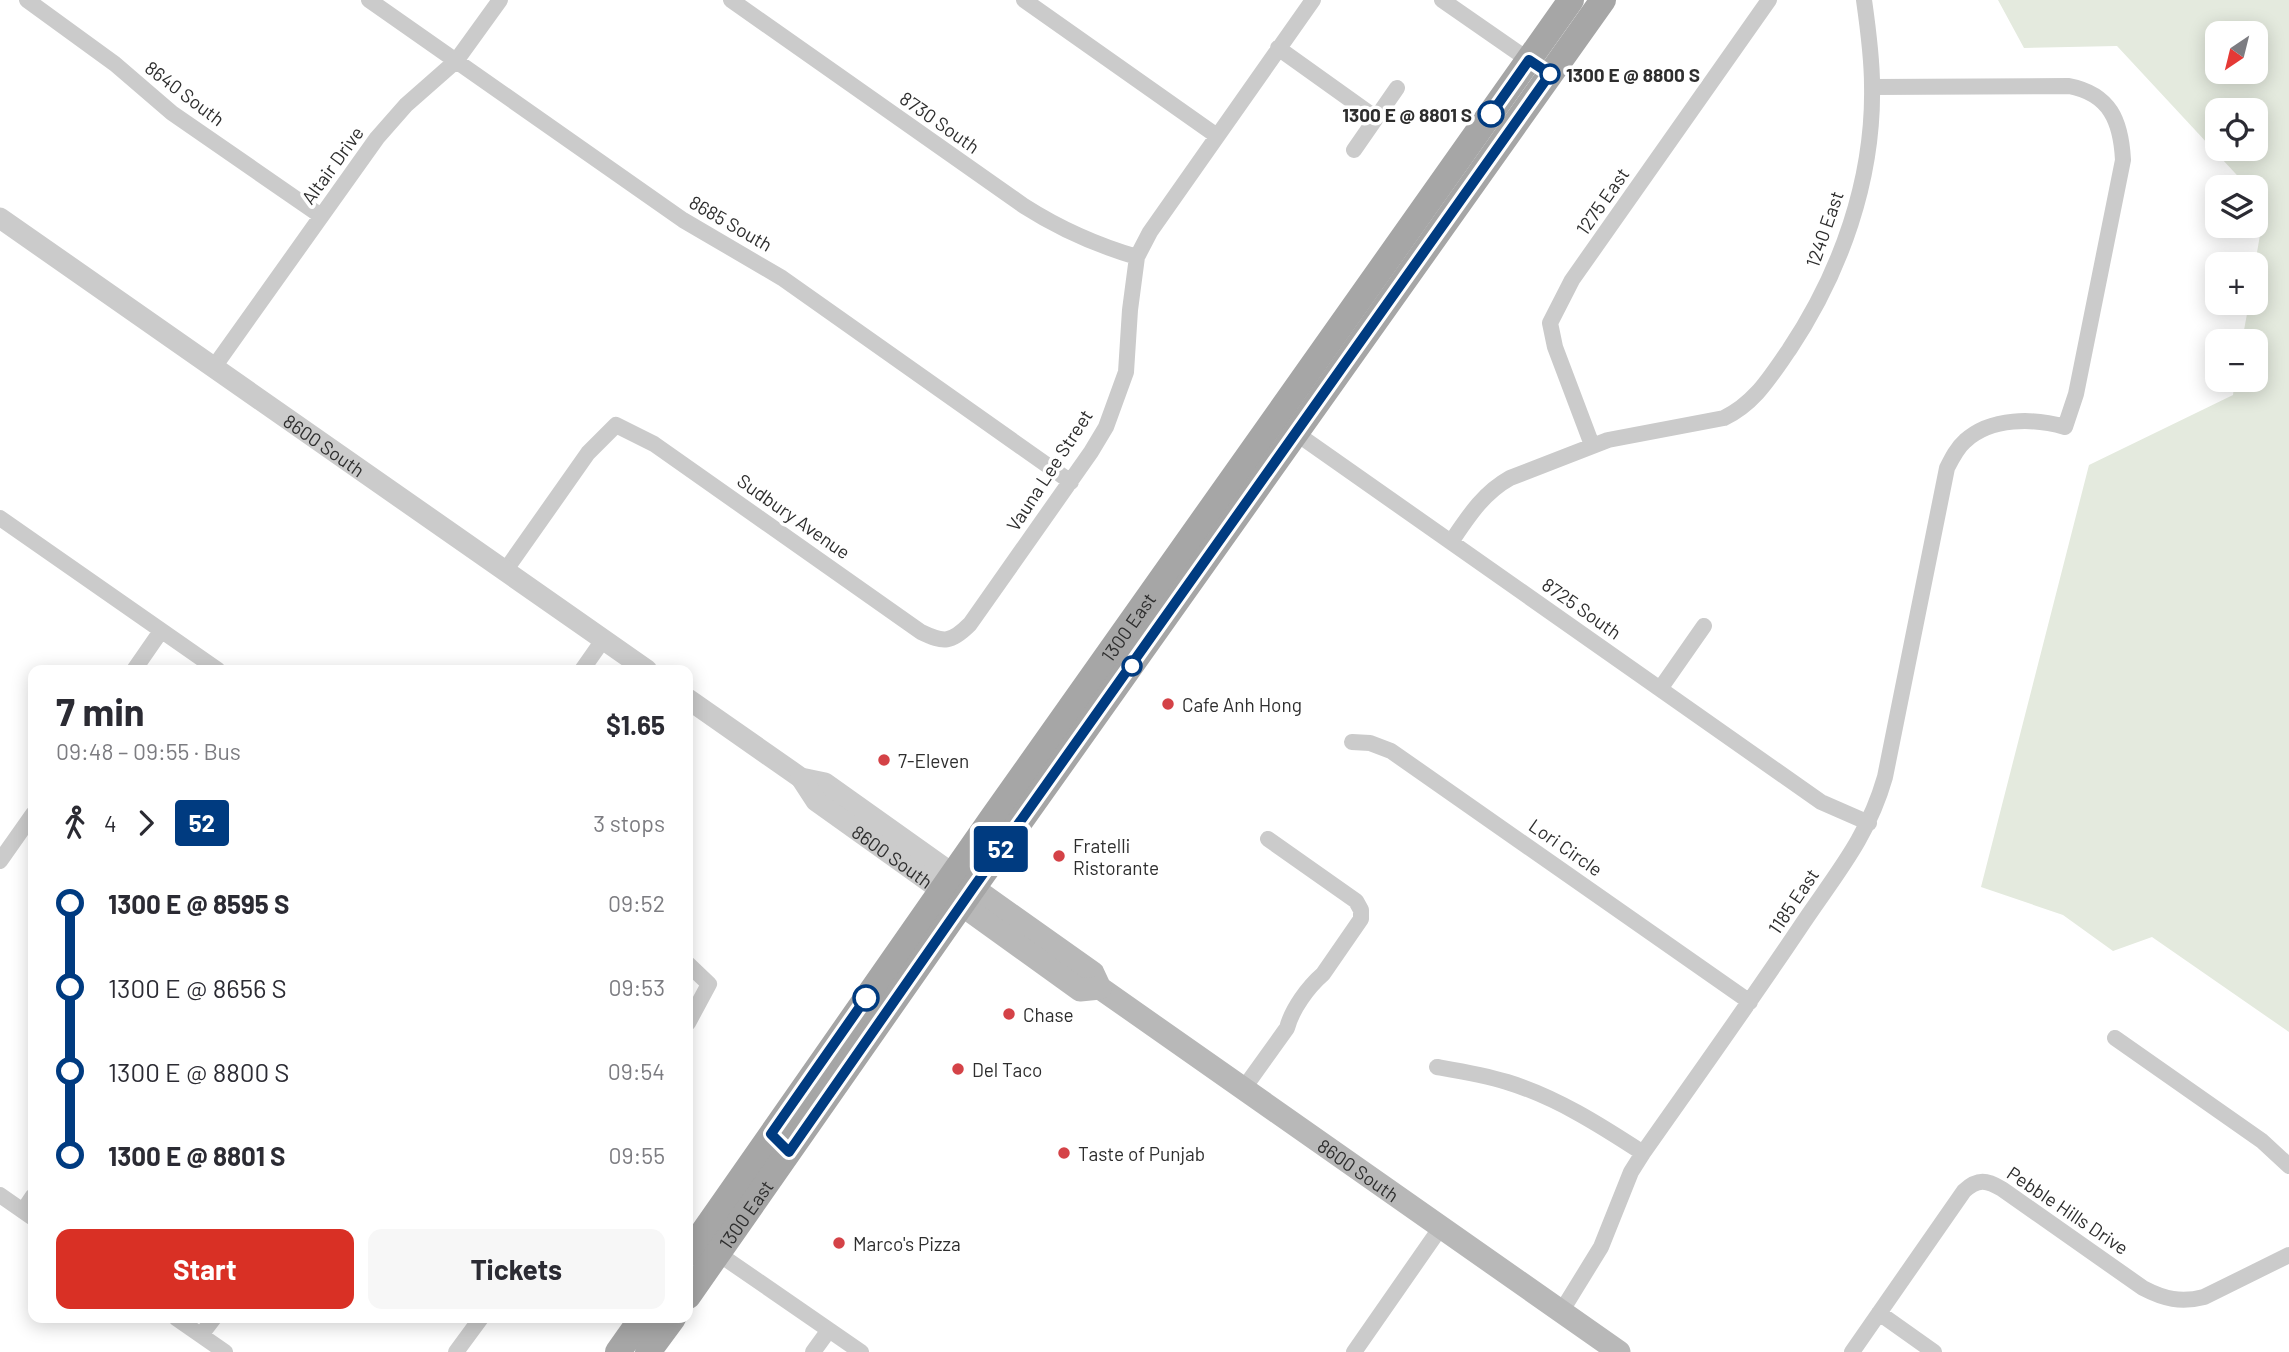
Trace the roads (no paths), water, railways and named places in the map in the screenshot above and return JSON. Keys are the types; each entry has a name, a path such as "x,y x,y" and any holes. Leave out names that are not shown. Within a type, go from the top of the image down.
{"main road":[{"name":"1300 East","path":"1539,67 1571,0"},
{"name":"1300 East","path":"693,1278 701,1249 780,1143 1539,67 1603,0"},
{"name":"8600 South","path":"957,890 1080,989 1100,988 1619,1352"},
{"path":"618,1352 638,1323"},
{"path":"649,1352 669,1323"}],"street":[{"name":"8640 South","path":"27,0 106,57 172,113 321,216"},
{"name":"8685 South","path":"369,0 682,220 782,278 1071,482"},
{"name":"Altair Drive","path":"214,368 390,122 456,61 500,0"},
{"name":"8730 South","path":"731,0 1034,212 1084,239 1137,257"},
{"path":"1024,0 1217,135"},
{"path":"1137,257 1165,209 1312,0"},
{"path":"1442,0 1539,67"},
{"name":"1275 East","path":"1592,445 1555,347 1550,323 1573,280 1769,0"},
{"name":"1240 East","path":"1451,542 1476,505 1497,485 1510,478 1624,435 1724,418 1753,399 1800,333 1822,294 1843,249 1858,200 1869,144 1872,86 1864,0"},
{"path":"1278,48 1376,118"},
{"name":"1185 East","path":"1561,1312 1601,1247 1625,1188 1643,1153 1750,1002 1857,845 1869,823 1885,777 1947,468 1955,452 1966,439 2000,425 2043,421 2065,427 2076,394 2123,160 2122,139 2110,110 2099,98 2085,89 2069,86 1872,86"},
{"path":"1353,150 1397,88"},
{"name":"8600 South","path":"3,225 214,368 640,665"},
{"name":"Vauna Lee Street","path":"948,640 959,635 970,624 1071,482 1106,427 1126,372 1137,257"},
{"name":"Sudbury Avenue","path":"505,571 588,453 616,425 654,444 921,632 936,639 948,640"},
{"name":"8725 South","path":"1285,426 1821,802 1869,823"},
{"path":"1,521 211,665"},
{"path":"1660,689 1704,626"},
{"path":"137,665 161,631"},
{"path":"586,665 603,640"},
{"name":"8600 South","path":"693,702 801,778 816,801 957,890"},
{"name":"Lori Circle","path":"1352,742 1370,743 1391,751 1750,1002"},
{"path":"0,862 28,821"},
{"path":"1244,1088 1287,1027 1290,1017 1361,919 1361,910 1356,901 1268,839"},
{"path":"693,969 709,984 693,1014"},
{"path":"2115,1038 2262,1141 2289,1166"},
{"path":"1437,1067 1508,1082 1544,1096 1580,1113 1643,1153"},
{"name":"Pebble Hills Drive","path":"1852,1352 1964,1191 1978,1181 1986,1181 2002,1189 2143,1288 2175,1300 2204,1297 2289,1255"},
{"path":"0,1195 28,1214"},
{"path":"1354,1352 1441,1227"},
{"path":"701,1249 861,1352"},
{"path":"1879,1313 1934,1352"},
{"path":"183,1323 225,1352"},
{"path":"201,1335 210,1323"},
{"path":"456,1352 477,1323"},
{"path":"813,1352 829,1330"}],"place":[{"name":"1300 E @ 8800 S","path":"1550,74"},
{"name":"1300 E @ 8801 S","path":"1491,114"},
{"name":"Cafe Anh Hong","path":"1168,704"},
{"name":"7-Eleven","path":"884,760"},
{"name":"Fratelli Ristorante","path":"1059,856"},
{"name":"Chase","path":"1009,1014"},
{"name":"Del Taco","path":"958,1069"},
{"name":"Taste of Punjab","path":"1064,1153"},
{"name":"Marco's Pizza","path":"839,1243"}]}
